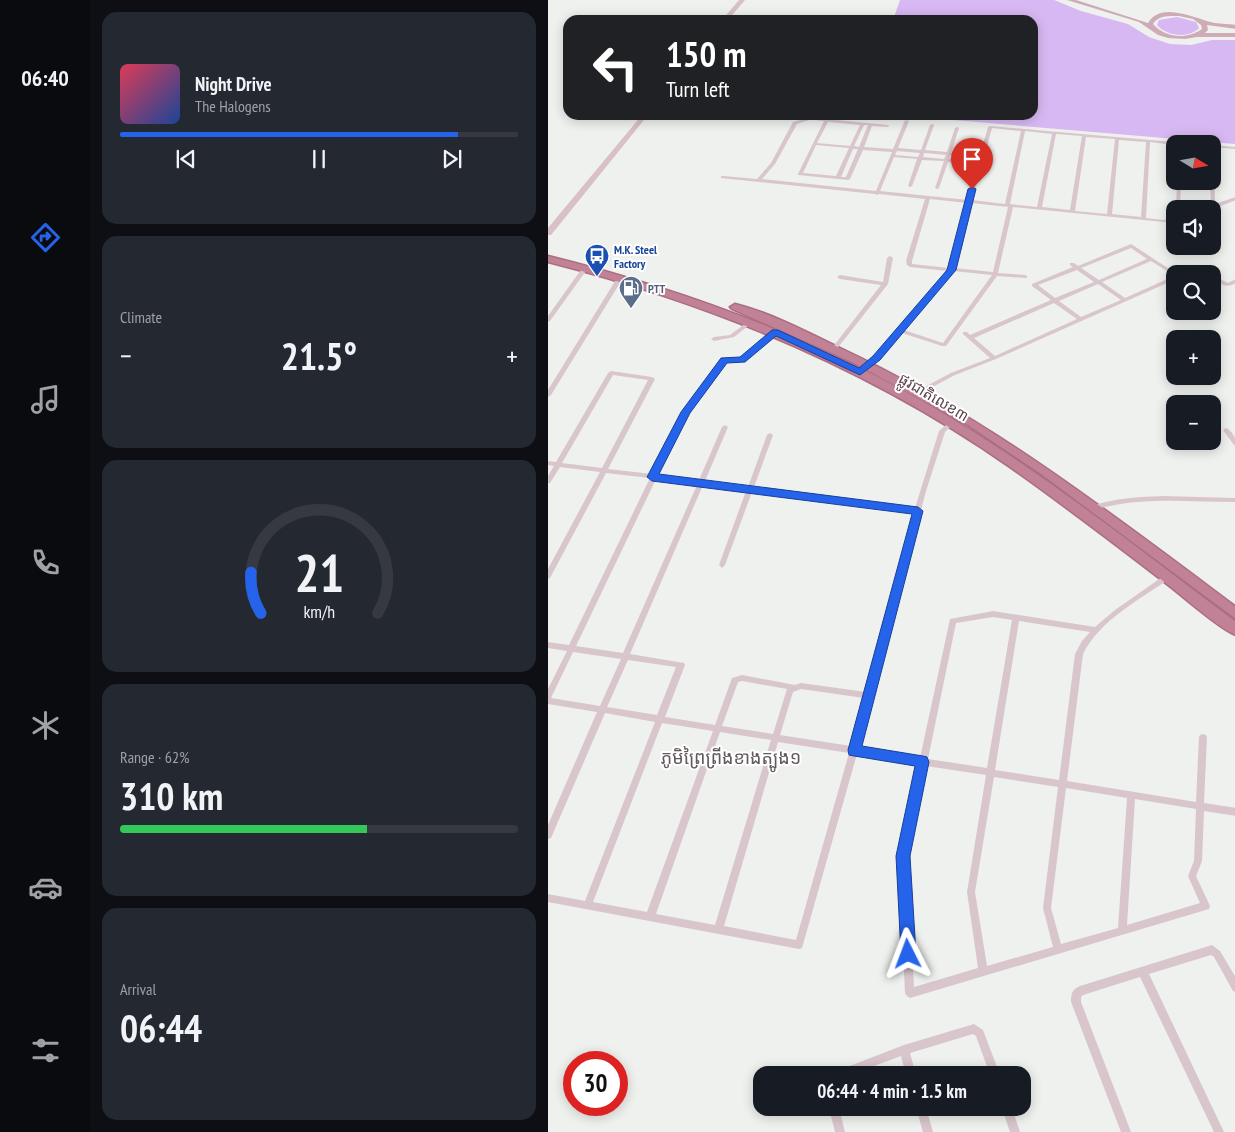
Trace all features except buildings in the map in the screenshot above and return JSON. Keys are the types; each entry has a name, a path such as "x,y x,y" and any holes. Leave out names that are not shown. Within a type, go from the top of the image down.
{"highway":[{"name":"ផ្លូវជាតិលេខ៣","path":"548,253 616,269 701,295 765,319 834,349 1036,478 1236,630"},
{"name":"ផ្លូវជាតិលេខ៣","path":"548,259 681,296 775,332 919,392 1036,465 1235,613"}],"main road":[{"path":"1070,0 1141,21 1169,36 1185,37 1236,31"},
{"path":"1079,0 1130,15 1157,17 1183,15 1202,23 1236,31"},
{"path":"1152,28 1150,22 1157,17"},
{"path":"1200,34 1205,30 1202,23"}],"street":[{"path":"729,15 742,0"},
{"path":"548,233 642,120"},
{"path":"758,181 773,164 795,124 805,120"},
{"path":"815,120 887,126"},
{"path":"826,121 800,174 848,179 871,124"},
{"path":"877,194 907,122"},
{"path":"838,178 862,124"},
{"path":"910,186 932,125"},
{"path":"864,369 885,350 951,270 990,127 1166,143"},
{"path":"937,188 957,128"},
{"path":"900,331 944,345 995,274 1023,130"},
{"path":"1039,209 1054,133"},
{"path":"1072,212 1084,135"},
{"path":"1109,216 1117,138"},
{"path":"1143,219 1148,141"},
{"path":"815,144 894,152 920,158 980,163"},
{"path":"1221,147 1236,148"},
{"path":"894,152 922,151 982,157"},
{"path":"723,177 877,194 1166,221"},
{"path":"928,198 909,261 910,265 1025,278"},
{"path":"1221,204 1236,198"},
{"path":"1080,320 1034,285 1075,266 1131,246 1166,268"},
{"path":"834,349 885,284 890,258"},
{"path":"994,358 967,335 1151,259"},
{"path":"1075,266 1125,300"},
{"path":"548,320 585,268"},
{"path":"840,277 885,284"},
{"path":"548,394 620,278"},
{"path":"1228,285 1236,280"},
{"path":"919,392 953,374 994,358 1166,282"},
{"path":"1221,282 1236,288"},
{"path":"714,339 732,336 750,322"},
{"path":"548,697 652,477 686,412 725,360 742,360 775,332"},
{"path":"548,481 611,373 652,379 548,576"},
{"path":"548,898 799,945 869,696 918,511 942,431 951,423"},
{"path":"548,835 725,427"},
{"path":"1226,430 1236,444"},
{"path":"722,565 770,435"},
{"path":"548,463 918,511"},
{"path":"1094,508 1103,503 1138,500 1236,500"},
{"path":"1058,950 1048,908 1077,664 1083,644 1095,630 1166,577"},
{"path":"1095,630 993,614 953,621 903,856 910,993 1206,906 1192,876 1198,861 1203,737"},
{"path":"983,972 971,892 1016,618"},
{"path":"548,644 681,665 588,906"},
{"path":"650,917 735,680 739,678 792,687 806,686 869,696"},
{"path":"718,930 792,687"},
{"path":"548,701 1236,812"},
{"path":"1122,931 1131,795"},
{"path":"1126,1132 1075,997 1080,992 1212,950 1217,954 1236,988"},
{"path":"1143,972 1219,1132"},
{"path":"862,1066 904,1050 974,1029 980,1033 992,1066"},
{"path":"904,1050 908,1066"},
{"path":"836,1116 840,1132"},
{"path":"923,1116 928,1132"},
{"path":"1010,1116 1015,1132"}],"shaded area":[{"path":"900,0 1054,0 1081,11 1128,24 1149,37 1170,44 1191,45 1212,40 1235,40 1235,144 1221,143 1221,135 1166,135 1166,138 953,120 1038,120 1038,15 895,15"},
{"path":"1177,17 1196,22 1199,28 1189,34 1178,35 1166,32 1157,25 1159,20"}],"place":[{"name":"M.K. Steel Factory","path":"597,277"},
{"name":"PTT","path":"631,309"}],"district":[{"name":"ភូមិព្រៃព្រីងខាងត្បូង១","path":"731,757"}],"route":[{"path":"908,954 903,856 923,762 854,750 918,511 652,477 686,412 725,360 738,362 742,360 775,332 860,372 877,358 951,270 972,189"}]}
